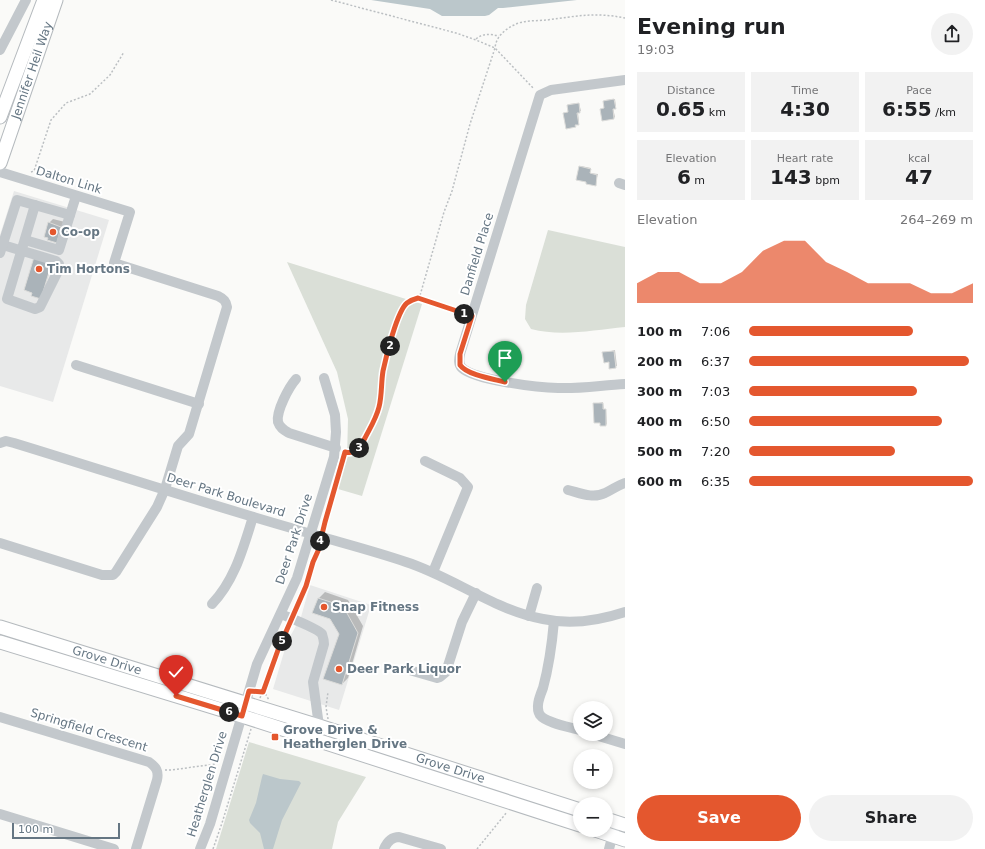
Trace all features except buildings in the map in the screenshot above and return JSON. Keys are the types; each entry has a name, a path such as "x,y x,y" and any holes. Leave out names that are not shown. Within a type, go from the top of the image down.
{"main road":[{"name":"Jennifer Heil Way","path":"0,117 44,0"},
{"name":"Jennifer Heil Way","path":"0,163 56,0"},
{"name":"Grove Drive","path":"0,627 324,722 573,808"},
{"name":"Grove Drive","path":"0,642 248,718 573,823"}],"street":[{"path":"0,50 26,0"},
{"path":"540,95 547,91 625,80"},
{"name":"Danfield Place","path":"540,95 459,358 460,365 468,371 505,382 537,387 567,388 625,384"},
{"name":"Dalton Link","path":"0,172 130,212 114,264 223,298 226,302 226,312 199,404"},
{"path":"70,215 17,200 1,249 23,245 59,250 76,196"},
{"path":"23,245 56,260 59,264 59,269 42,304 35,305 29,300 5,295 23,245 35,205"},
{"path":"0,543 102,574 113,575 120,568 153,514 165,489 178,446 189,434 199,404 76,365"},
{"name":"Deer Park Drive","path":"250,700 257,664 297,578 336,448 335,415 324,378"},
{"path":"296,379 285,394 278,416 278,423 280,427 289,433 336,448"},
{"name":"Deer Park Boulevard","path":"1,443 6,441 14,443 253,517 406,562 433,572 502,606 529,616 554,621 569,622 598,620 625,612"},
{"path":"425,461 460,478 468,487 433,572"},
{"path":"568,490 585,495 596,496 625,483"},
{"path":"212,604 224,590 233,575 253,517"},
{"path":"529,616 537,588"},
{"path":"406,669 437,678 446,672 462,622 476,593"},
{"path":"281,614 316,630 324,639 324,644 313,682 315,696 324,722"},
{"path":"554,621 550,659 538,710 542,716 548,720 573,728"},
{"name":"Heatherglen Drive","path":"200,849 248,718 250,700"},
{"name":"Springfield Crescent","path":"0,717 149,762 157,769"},
{"path":"613,740 625,744"},
{"path":"136,849 157,780 157,769"},
{"path":"0,814 114,849"},
{"path":"609,849 619,838 616,822"},
{"path":"384,849 388,842 395,837 437,848"},
{"path":"623,849 625,844"}],"path":[{"path":"331,0 476,40 495,48 540,95"},
{"path":"418,298 444,212 452,191 470,124 499,36 502,32 515,24 583,14 596,14 625,18"},
{"path":"476,40 480,36 490,34 499,36"},
{"path":"21,179 34,171 51,120 66,103 90,94 110,75 124,52"},
{"path":"250,700 263,692 278,650 306,586 318,551 345,452 350,453 357,451 377,414 383,371 398,318 406,303 418,298 472,316"},
{"path":"250,700 263,692"},
{"path":"263,692 266,693 269,700"},
{"path":"324,722 328,692"},
{"path":"213,849 222,823 248,718"},
{"path":"157,769 171,770 216,764"},
{"path":"476,849 507,811"}],"shaded area":[{"path":"371,0 577,0 498,8 489,15 485,16 442,16 430,9"},
{"path":"14,191 109,220 53,402 0,386 0,235"},
{"path":"548,230 625,247 625,327 566,333 531,329 525,319 526,305"},
{"path":"287,262 422,304 362,496 338,489 347,458 348,419 337,372"},
{"path":"310,585 371,605 339,710 273,689 287,642 301,617"},
{"path":"249,742 366,777 338,822 332,849 216,849"},
{"path":"263,774 280,779 299,781 301,783 282,820 273,849 264,849 260,833 249,820 256,803"}],"place":[{"name":"Co-op","path":"53,232"},
{"name":"Tim Hortons","path":"39,269"},
{"name":"Snap Fitness","path":"324,607"},
{"name":"Deer Park Liquor","path":"339,669"},
{"name":"Grove Drive & Heatherglen Drive","path":"275,737"}],"route":[{"path":"176,696 242,716 249,691 263,692 278,650 300,602 318,551 325,522 343,464 345,452 350,453 357,451 377,414 383,371 398,318 406,303 418,298 472,316 460,354 460,365 465,370 505,382"}]}
